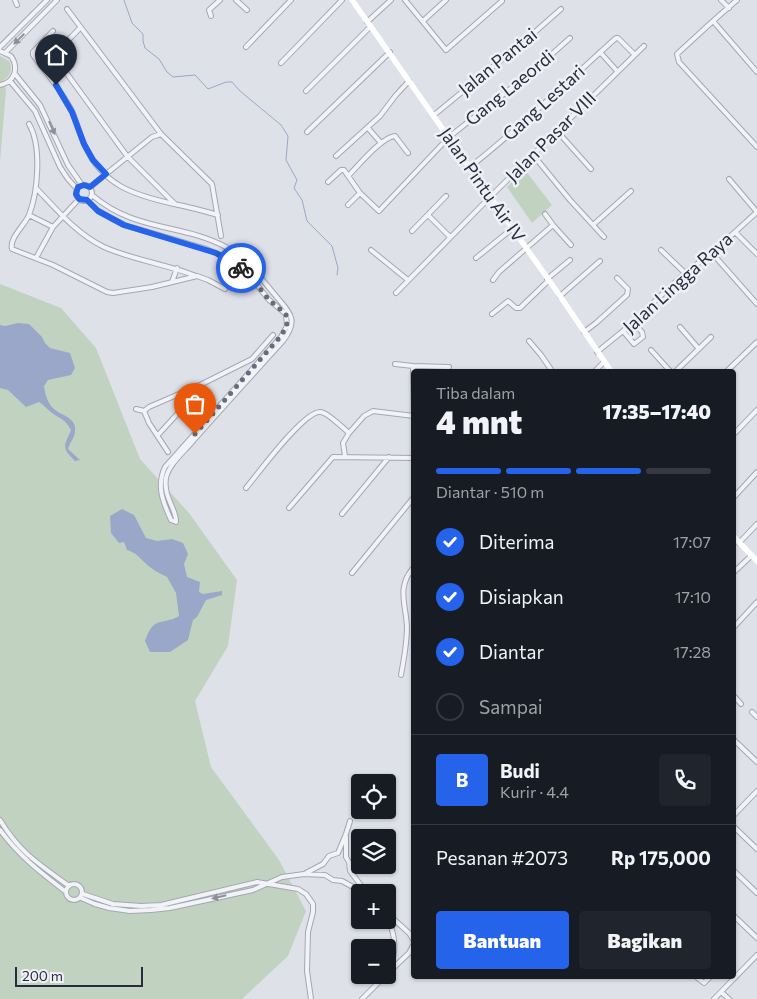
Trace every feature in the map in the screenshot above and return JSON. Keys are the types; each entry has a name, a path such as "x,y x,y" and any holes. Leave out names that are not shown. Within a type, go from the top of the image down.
{"main road":[{"name":"Jalan Pintu Air IV","path":"352,0 513,228 609,369"},
{"path":"736,539 757,561"}],"street":[{"path":"15,0 17,5"},
{"path":"0,47 47,0"},
{"path":"6,52 57,0"},
{"path":"211,16 209,10 220,0"},
{"path":"236,0 247,10"},
{"path":"246,47 291,0"},
{"path":"282,63 342,0"},
{"path":"306,91 391,0"},
{"path":"405,0 443,48 448,50 502,1"},
{"path":"423,21 446,0"},
{"path":"721,0 729,8"},
{"path":"736,0 678,52 677,58 757,147"},
{"path":"66,9 161,134 212,184 221,236"},
{"name":"Jalan Pantai","path":"434,115 528,39 561,9"},
{"path":"713,21 757,72"},
{"path":"42,67 80,28"},
{"path":"53,31 33,52 33,56 63,96 93,160 112,181 128,192 148,199 218,215"},
{"name":"Gang Lestari","path":"470,167 493,149 617,37 634,54"},
{"name":"Gang Laeordi","path":"360,193 379,211 449,137 526,77 570,38"},
{"name":"Jalan Pasar VIII","path":"396,293 490,197 534,156 644,46"},
{"path":"0,51 6,52 15,61 15,74 10,81 0,85"},
{"path":"307,132 390,52"},
{"path":"600,52 618,71"},
{"path":"54,56 127,156 176,204"},
{"path":"15,74 40,105 68,165 82,185 90,187"},
{"path":"10,81 30,103 39,118 60,167 77,189"},
{"path":"336,156 384,112 396,94 410,81"},
{"path":"29,124 36,139 37,189 29,215 12,243 11,247 14,250 113,293 197,276"},
{"path":"152,137 156,127"},
{"path":"368,128 380,144"},
{"path":"557,131 590,169"},
{"path":"90,187 152,137 161,134"},
{"path":"349,175 380,144 391,136 395,136 408,153"},
{"path":"534,156 604,237"},
{"path":"328,182 341,170 344,170 349,175 360,193 348,205"},
{"path":"729,179 757,212"},
{"path":"79,199 76,194 77,189 82,185"},
{"path":"90,187 92,194 108,208 130,218 144,224 199,237 225,247 261,276 291,313 291,328 284,341 242,383"},
{"path":"37,189 62,216 84,234 104,246 148,261 177,268 225,289"},
{"path":"592,225 632,191"},
{"path":"87,200 92,194"},
{"path":"412,231 446,196"},
{"path":"79,199 87,200 98,211 124,225 206,249 225,257 250,276 269,300 286,314 286,330 242,383 168,464 161,478 161,495 174,523 176,518 166,493 168,473 207,422"},
{"path":"36,258 52,226 79,199"},
{"name":"Jalan Lingga Raya","path":"597,352 757,212"},
{"path":"545,214 571,245"},
{"path":"29,215 52,226"},
{"path":"428,215 450,237"},
{"path":"493,280 553,224"},
{"path":"476,258 513,228"},
{"path":"735,232 757,254"},
{"path":"371,250 408,280"},
{"path":"661,250 686,274"},
{"path":"712,253 757,304"},
{"path":"492,314 508,301 516,308 520,308 570,260"},
{"path":"560,296 600,261"},
{"path":"172,282 177,268"},
{"path":"584,332 627,294 628,289 617,278"},
{"path":"269,300 274,294"},
{"path":"623,331 634,344 643,337 642,332 633,322"},
{"path":"680,328 698,349"},
{"path":"144,411 252,359 273,335"},
{"path":"678,369 711,337"},
{"path":"529,341 541,354 551,369"},
{"path":"729,369 757,342"},
{"path":"651,350 668,369"},
{"path":"597,369 604,362"},
{"path":"395,364 449,367"},
{"path":"158,435 202,384"},
{"path":"190,400 211,418"},
{"path":"186,404 207,422"},
{"path":"136,409 144,411"},
{"path":"736,432 757,410"},
{"path":"144,411 149,423 168,452"},
{"path":"345,456 343,444 349,433 364,416 373,411 411,416"},
{"path":"246,488 290,435 307,417 314,413 321,412 349,433"},
{"path":"289,508 333,457 411,458"},
{"path":"342,514 389,457"},
{"path":"736,495 757,472"},
{"path":"352,574 411,501"},
{"path":"739,543 757,524"},
{"path":"736,570 751,556"},
{"path":"402,675 407,627 402,589 411,571"},
{"path":"736,625 757,602"},
{"path":"736,698 741,704"},
{"path":"752,712 757,717"},
{"path":"736,742 757,762"},
{"path":"736,813 757,791"},
{"path":"0,820 18,846 33,860 69,886"},
{"path":"304,874 323,864 329,856 338,853 350,822"},
{"path":"736,829 757,849"},
{"path":"0,830 24,859 66,892 70,900 75,901 82,896"},
{"path":"346,834 346,857 349,862 350,871 360,884"},
{"path":"736,873 757,893"},
{"path":"266,883 282,877 304,874 325,875 333,880 342,881 351,886"},
{"path":"82,896 113,904 141,906 161,904 256,882 298,889 306,894 313,904 308,932 307,971 311,999"},
{"path":"66,892 69,886 75,884 82,890 82,896"},
{"path":"736,918 757,938"},
{"path":"396,921 404,928 411,938"},
{"path":"394,935 404,928"},
{"path":"392,929 394,939"},
{"path":"396,965 411,949"},
{"path":"736,974 757,955"},
{"path":"714,999 731,979"},
{"path":"362,999 377,984"},
{"path":"721,992 729,999"}],"green space":[{"path":"0,56 9,61 11,69 10,74 4,80 6,90 0,162"},
{"path":"525,170 552,205 532,223 507,187"},
{"path":"0,284 61,308 96,348 140,459 189,513 237,580 228,646 195,701 211,767 279,860 306,911 288,956 242,999 0,999"}],"water":[{"path":"18,323 29,324 50,348 70,353 75,368 71,375 48,380 44,386 46,397 52,407 70,419 75,426 75,433 68,449 80,460 75,461 67,453 65,444 71,430 65,421 39,402 26,407 8,390 0,388 0,325 5,326"},
{"path":"122,509 134,515 146,538 157,541 172,539 183,543 188,554 184,564 187,577 200,582 199,592 203,594 222,591 222,595 206,600 197,617 193,620 188,640 170,652 150,652 145,641 155,624 179,616 176,593 167,577 127,550 124,542 119,543 111,533 110,516"}],"waterway":[{"path":"124,0 132,23 143,34 145,48 159,59 167,72 173,77 195,75 208,89 226,82 232,82 281,125 288,136 286,160 297,180 294,188 302,200 307,221 332,246 338,268 337,275"}],"way so far":[{"path":"195,434 284,334 287,326 286,314 269,300 250,276 241,268"}],"route":[{"path":"56,85 72,112 84,144 93,160 106,174 90,187 84,185 78,187 76,194 79,199 87,200 98,211 116,222 206,249 225,257 241,268"}]}
